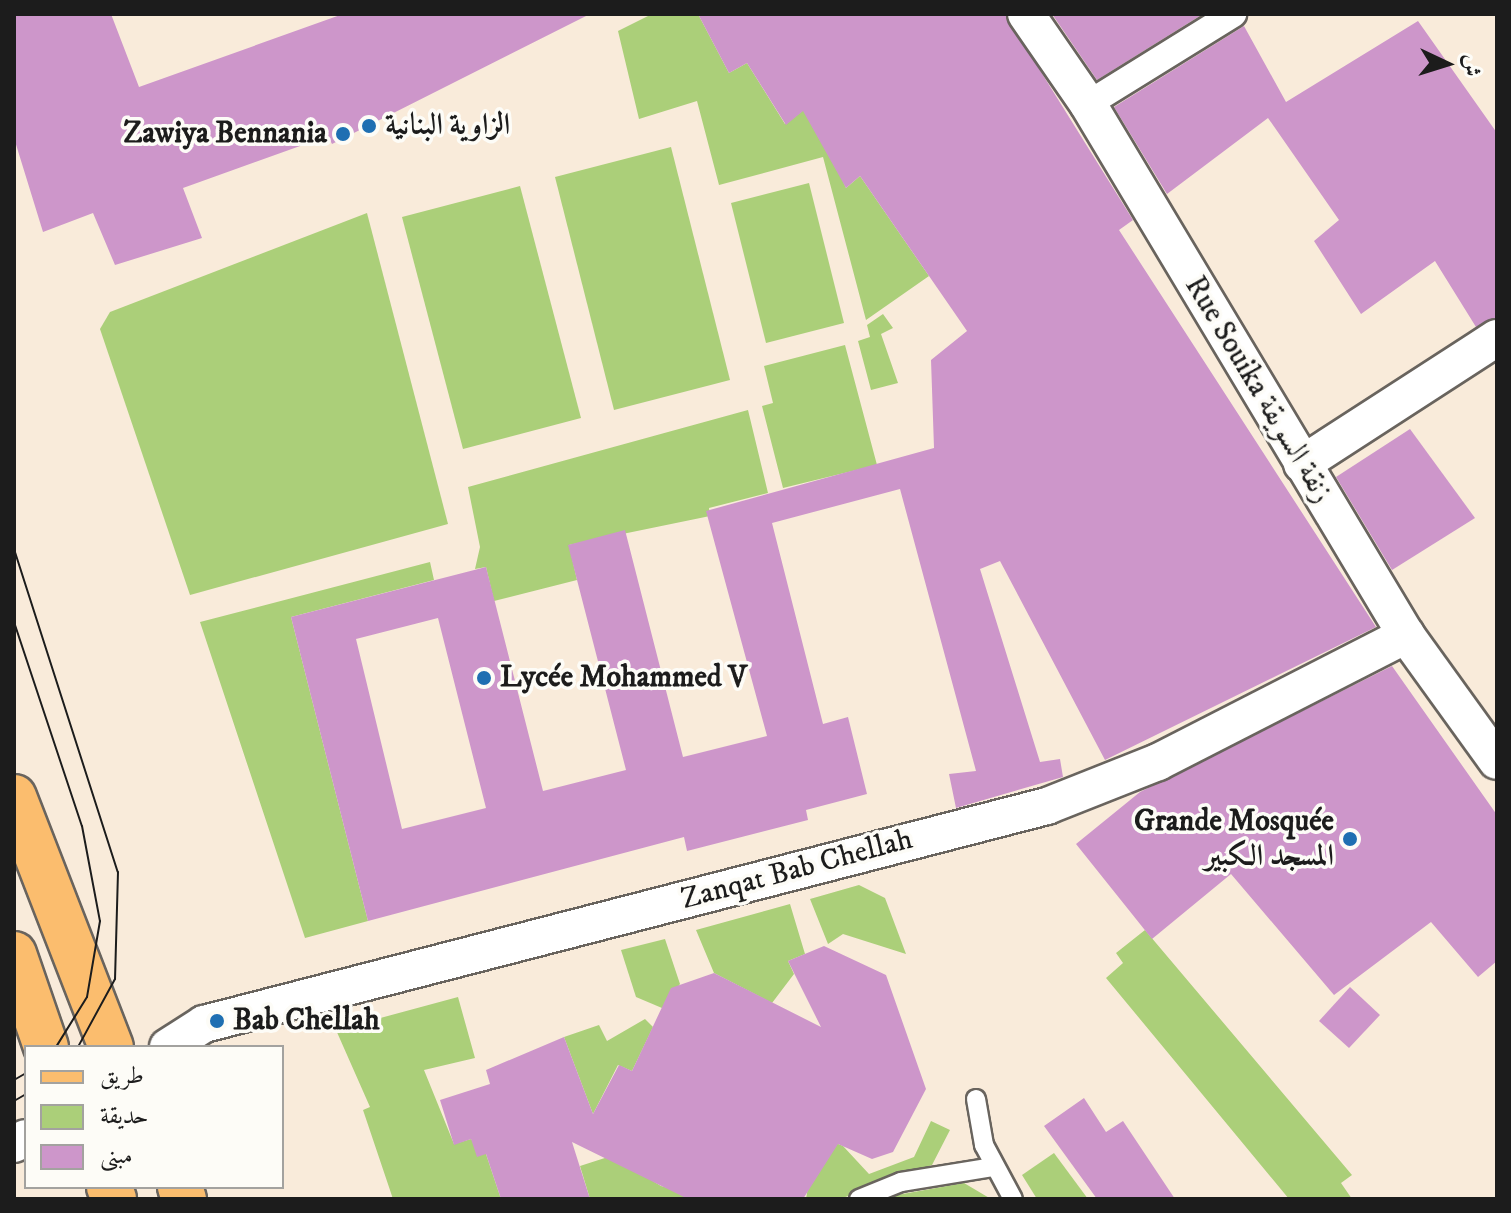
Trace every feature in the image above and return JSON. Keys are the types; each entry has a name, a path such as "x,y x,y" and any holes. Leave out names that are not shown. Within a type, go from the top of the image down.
{"main road":[{"path":"14,797 110,1045"},
{"path":"14,954 45,1045"}],"street":[{"name":"Rue Souika زنقة السويقة","path":"1026,14 1088,104 1406,635 1497,761"},
{"path":"1088,104 1233,14"},
{"path":"1302,464 1497,338"},
{"name":"Zanqat Bab Chellah","path":"171,1045 204,1024 1047,806 1158,762 1406,635"}],"lane":[{"path":"976,1099 994,1167 1013,1199"},
{"path":"859,1199 901,1182 994,1167"}],"green space":[{"path":"652,14 698,14 729,73 747,63 785,124 809,106 846,188 860,176 929,276 866,320 823,157 719,185 697,101 639,119 618,31"},
{"path":"671,147 730,380 614,410 555,177"},
{"path":"809,183 844,323 766,343 731,203"},
{"path":"520,186 581,418 463,449 402,217"},
{"path":"367,213 448,524 190,595 100,329 110,312"},
{"path":"883,314 893,328 881,334 898,383 871,390 858,341 870,337 867,325"},
{"path":"845,345 877,465 783,488 762,406 773,403 764,366"},
{"path":"748,410 768,493 709,508 710,516 569,545 577,580 494,601 486,567 475,569 480,547 468,487"},
{"path":"430,562 434,580 291,617 368,921 305,938 200,622"},
{"path":"859,885 885,898 906,954 843,934 828,944 810,899"},
{"path":"790,904 805,954 788,961 794,974 772,1003 714,973 696,930"},
{"path":"1145,930 1352,1175 1341,1183 1352,1199 1289,1199 1106,978 1123,963 1116,953"},
{"path":"665,939 680,984 662,1008 636,997 621,950"},
{"path":"458,997 475,1058 424,1070 454,1144 471,1139 486,1154 501,1199 393,1199 363,1110 370,1107 336,1030"},
{"path":"645,1019 653,1027 632,1071 618,1065 593,1114 564,1037 599,1025 607,1041"},
{"path":"931,1121 950,1130 932,1165 840,1199 806,1199 817,1135 843,1146 869,1174 914,1157"},
{"path":"1054,1153 1088,1199 1037,1199 1022,1175"},
{"path":"611,1156 661,1186 706,1199 590,1199 580,1166"},
{"path":"964,1183 991,1199 886,1199 897,1195"}],"building":[{"path":"14,14 111,14 139,87 343,14 590,14 332,144 328,136 183,188 202,238 115,265 93,213 43,232 14,138"},
{"path":"698,14 1005,14 1133,220 1119,230 1376,627 1105,760 1000,561 980,569 1040,762 1060,759 1063,777 956,808 949,774 976,771 900,489 772,523 823,724 848,717 867,794 806,810 808,820 687,851 684,837 368,921 291,617 486,567 543,791 626,770 568,545 625,530 683,757 767,736 706,511 934,448 931,360 967,331 860,176 846,188 803,111 786,125 747,63 729,73","holes":["438,618 486,808 402,829 356,639"]},
{"path":"1052,14 1203,14 1097,80"},
{"path":"1418,21 1497,133 1497,317 1476,327 1435,261 1361,314 1314,241 1339,220 1268,118 1167,194 1114,107 1244,26 1286,102"},
{"path":"1410,429 1475,518 1392,570 1336,477"},
{"name":"Grande Mosquée المسجد الكبير","path":"1392,666 1497,815 1497,961 1478,977 1431,922 1334,995 1231,874 1152,939 1076,844 1140,792"},
{"path":"824,946 886,975 926,1089 893,1152 872,1159 838,1144 803,1199 688,1199 572,1142 590,1199 501,1199 486,1154 477,1157 471,1139 454,1145 440,1100 490,1084 486,1070 564,1037 593,1114 619,1065 632,1071 671,988 714,973 821,1027 788,961"},
{"path":"1350,987 1380,1015 1349,1048 1319,1021"},
{"path":"1084,1098 1106,1132 1123,1121 1175,1199 1097,1199 1044,1126"}],"tram line":[{"path":"14,549 118,872 115,979 79,1045"},
{"path":"14,622 82,826 100,921 87,997 57,1045"},
{"path":"14,1080 24,1074"},
{"path":"14,1101 24,1095"}],"place":[{"name":"الزاوية البنانية","path":"369,126"},
{"name":"Zawiya Bennania","path":"343,134"},
{"name":"Lycée Mohammed V","path":"484,678"},
{"name":"Grande Mosquée المسجد الكبير","path":"1350,839"},
{"name":"Bab Chellah","path":"217,1021"}]}
